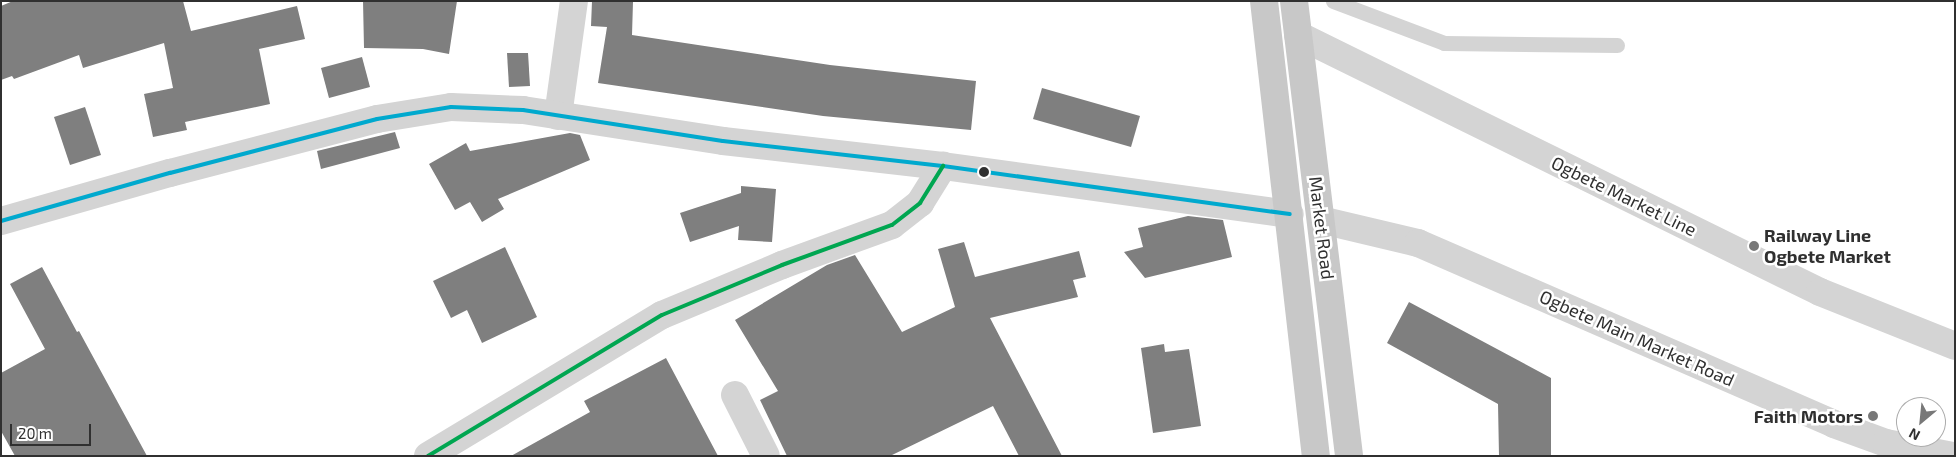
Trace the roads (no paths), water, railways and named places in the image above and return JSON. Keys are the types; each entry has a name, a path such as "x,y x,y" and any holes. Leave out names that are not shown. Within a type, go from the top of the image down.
{"main road":[{"name":"Market Road","path":"1264,1 1290,214 1316,456"},
{"name":"Market Road","path":"1294,1 1349,456"}],"street":[{"path":"558,116 574,1"},
{"name":"Ogbete Market Line","path":"1298,35 1820,292 1955,346"},
{"path":"1,221 170,173 377,119 451,107 523,110 723,141 943,166 1290,214"},
{"path":"428,456 662,315 782,265 892,226 920,203 943,166"},
{"name":"Ogbete Main Market Road","path":"1321,220 1418,243 1834,424 1886,443 1953,456"},
{"path":"735,395 766,456"}],"lane":[{"path":"1333,1 1444,43 1617,45"}],"place":[{"name":"Railway Line Ogbete Market","path":"1754,246"},
{"name":"Faith Motors","path":"1873,416"}]}
